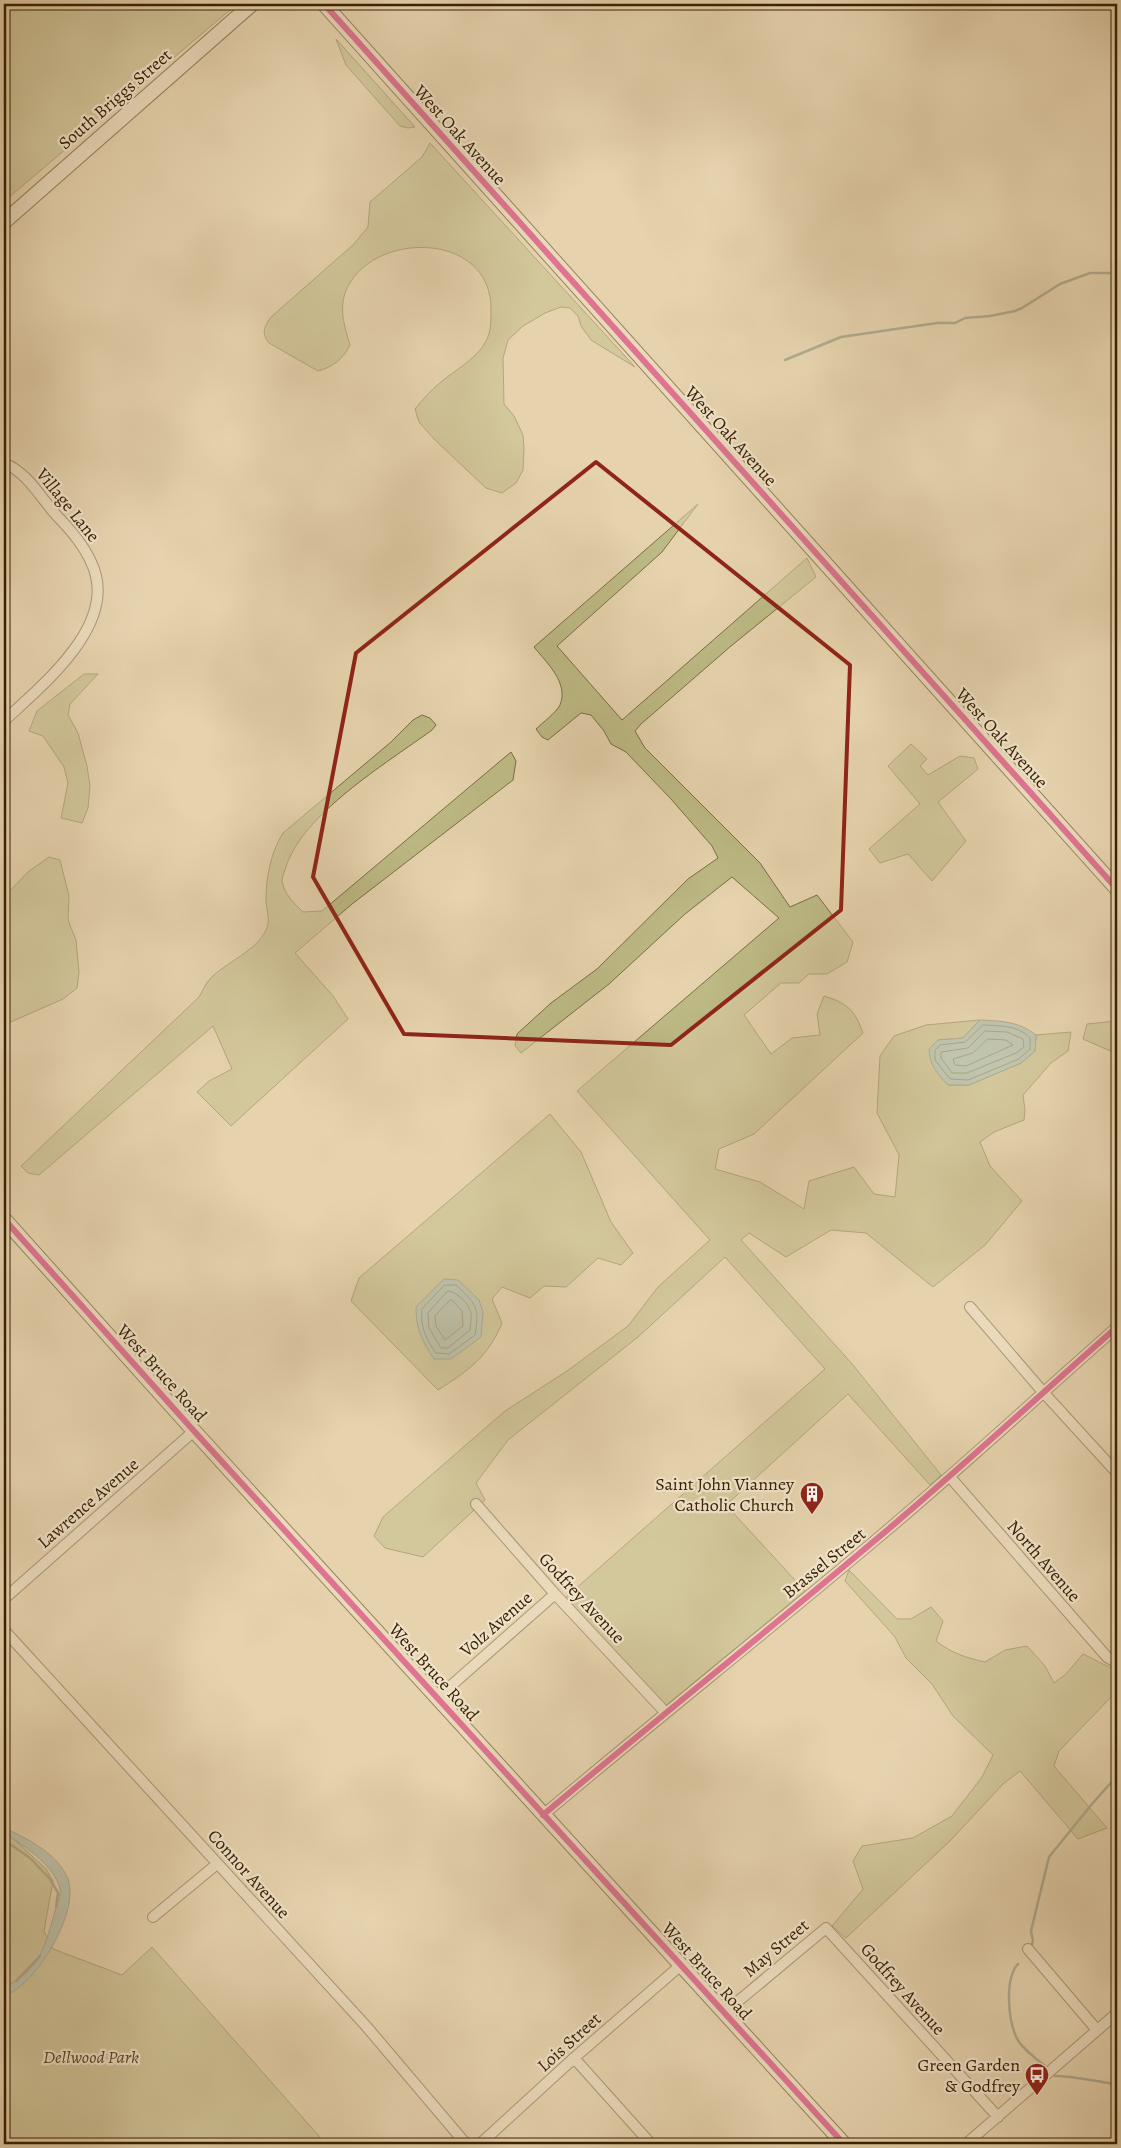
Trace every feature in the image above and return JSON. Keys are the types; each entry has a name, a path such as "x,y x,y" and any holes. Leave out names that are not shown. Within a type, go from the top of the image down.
{"street":[{"name":"South Briggs Street","path":"4,222 252,4"},
{"name":"West Oak Avenue","path":"324,4 1117,889"},
{"name":"Village Lane","path":"4,463 25,476 78,539 92,563 97,580 98,599 95,614 67,658 4,721"},
{"name":"West Bruce Road","path":"4,1219 194,1431 844,2144"},
{"path":"970,1307 1043,1392 1117,1473"},
{"name":"Brassel Street","path":"543,1815 873,1543 950,1477 1117,1327"},
{"name":"Lawrence Avenue","path":"4,1599 194,1431"},
{"name":"North Avenue","path":"950,1477 1107,1657 1117,1664"},
{"name":"Godfrey Avenue","path":"476,1504 555,1594 666,1712"},
{"name":"Volz Avenue","path":"437,1698 555,1594"},
{"name":"Connor Avenue","path":"4,1630 372,2033 466,2144"},
{"path":"153,1917 217,1864"},
{"name":"Godfrey Avenue","path":"826,1928 998,2116"},
{"name":"May Street","path":"724,2013 826,1928"},
{"path":"1028,1949 1097,2030"},
{"name":"Lois Street","path":"480,2144 574,2058 681,1965"},
{"path":"966,2144 1117,2012"},
{"path":"574,2058 651,2144"}],"highlighted area":[{"path":"596,462 850,665 841,910 671,1045 404,1034 313,877 356,653"}],"green space":[{"path":"4,4 237,4 8,198 4,193"},
{"path":"336,39 415,127 400,126 346,65"},
{"path":"430,143 635,367 591,340 581,326 578,316 570,308 561,307 545,313 523,326 508,340 503,358 504,404 514,416 523,435 524,448 523,470 516,483 502,493 486,488 435,440 419,422 415,409 437,385 478,353 488,338 491,311 486,284 472,265 452,253 427,248 402,249 378,258 358,272 345,293 343,313 350,345 341,358 333,365 318,371 269,343 264,333 271,317 354,244 368,227 370,202 422,157"},
{"path":"698,504 662,552 557,646 622,720 807,558 816,577 731,646 635,731 645,748 760,863 790,907 817,895 853,942 847,962 827,974 809,974 799,983 781,983 744,1015 771,1054 792,1038 820,1035 817,1014 824,996 839,1001 849,1008 857,1018 863,1033 754,1134 719,1149 715,1169 760,1182 804,1209 809,1181 854,1167 874,1194 895,1197 899,1155 877,1113 880,1056 894,1036 926,1025 980,1020 963,1038 938,1040 941,1078 948,1085 969,1085 1021,1063 1035,1051 1036,1035 1071,1032 1068,1051 1051,1063 1023,1095 1024,1120 994,1132 980,1142 990,1166 1022,1201 985,1245 933,1287 866,1233 831,1230 786,1257 749,1233 741,1240 853,1365 941,1475 930,1485 848,1394 726,1505 805,1591 664,1707 565,1598 825,1369 725,1257 638,1337 508,1440 476,1483 485,1500 423,1557 385,1548 374,1536 383,1517 505,1411 567,1371 628,1326 658,1287 710,1240 577,1091 779,918 732,877 685,914 609,984 521,1053 515,1046 517,1034 551,1003 597,969 688,879 718,858 712,846 671,799 626,752 611,744 604,731 591,715 581,713 548,740 542,737 536,729 560,705 562,689 555,674 534,647"},
{"path":"84,674 98,674 70,704 68,715 78,733 90,786 88,808 82,823 61,818 68,783 64,767 43,736 29,731 37,711"},
{"path":"422,715 430,718 436,725 432,730 370,774 326,810 308,830 294,850 282,881 287,894 303,912 322,911 511,752 516,761 513,780 352,904 295,953 333,996 348,1019 231,1126 197,1092 209,1081 232,1069 213,1026 39,1175 28,1173 21,1166 199,997 215,974 248,951 262,937 268,922 266,899 268,873 275,848 283,833 391,742 413,720"},
{"path":"911,744 927,759 920,766 928,775 960,756 974,758 978,769 938,802 966,841 932,881 908,854 880,863 869,849 920,804 888,766"},
{"path":"49,857 60,860 69,896 68,920 76,940 79,972 77,988 63,999 4,1025 4,897 28,872"},
{"path":"1117,1021 1117,1054 1083,1039 1087,1024"},
{"path":"550,1114 581,1152 611,1222 633,1253 621,1265 598,1258 566,1287 544,1286 530,1298 502,1287 492,1299 502,1323 490,1345 484,1354 468,1369 438,1390 351,1301 359,1278"},
{"path":"849,1570 897,1619 911,1619 931,1607 943,1621 936,1641 953,1652 985,1662 1005,1650 1027,1646 1045,1666 1054,1683 1066,1674 1083,1654 1117,1671 1117,1691 1059,1751 1054,1766 1107,1828 1078,1839 1020,1771 1003,1784 951,1840 846,1938 832,1926 863,1889 853,1861 862,1846 913,1838 952,1816 982,1777 993,1755 953,1716 932,1684 906,1658 895,1637 845,1581"},
{"name":"Dellwood Park","path":"4,1830 46,1869 53,1881 44,1931 53,1949 122,1975 152,1947 326,2144 4,2144"}],"water":[{"path":"980,1020 1016,1024 1029,1030 1036,1035 1035,1051 1021,1063 969,1085 948,1085 934,1068 929,1049 938,1040 963,1038"},
{"path":"444,1279 458,1280 479,1300 483,1312 481,1337 451,1359 434,1359 421,1334 417,1322 416,1307"},
{"path":"4,1828 32,1842 57,1862 68,1879 70,1893 68,1910 52,1946 29,1978 4,1996 4,1988 16,1981 33,1966 43,1949 59,1900 60,1889 55,1877 43,1862 4,1833"}],"waterway":[{"path":"785,360 841,337 937,323 955,323 965,318 1015,311 1060,284 1090,273 1117,273"},
{"path":"1117,1517 1114,1530 1115,1562 1117,1565"},
{"path":"1031,1947 1033,1941 1031,1931 1049,1857 1117,1776"},
{"path":"4,1840 30,1858 50,1879 58,1893 56,1907"},
{"path":"16,1981 40,1956"},
{"path":"1018,1964 1014,1971 1009,1991 1012,2025 1019,2042 1045,2066"},
{"path":"1055,2076 1117,2084"}],"cycle path":[{"path":"324,4 1117,889"},
{"path":"4,1219 194,1431 844,2144"},
{"path":"543,1815 904,1516 1117,1327"}],"place":[{"name":"Saint John Vianney Catholic Church","path":"812,1515"},
{"name":"Green Garden & Godfrey","path":"1037,2096"}]}
